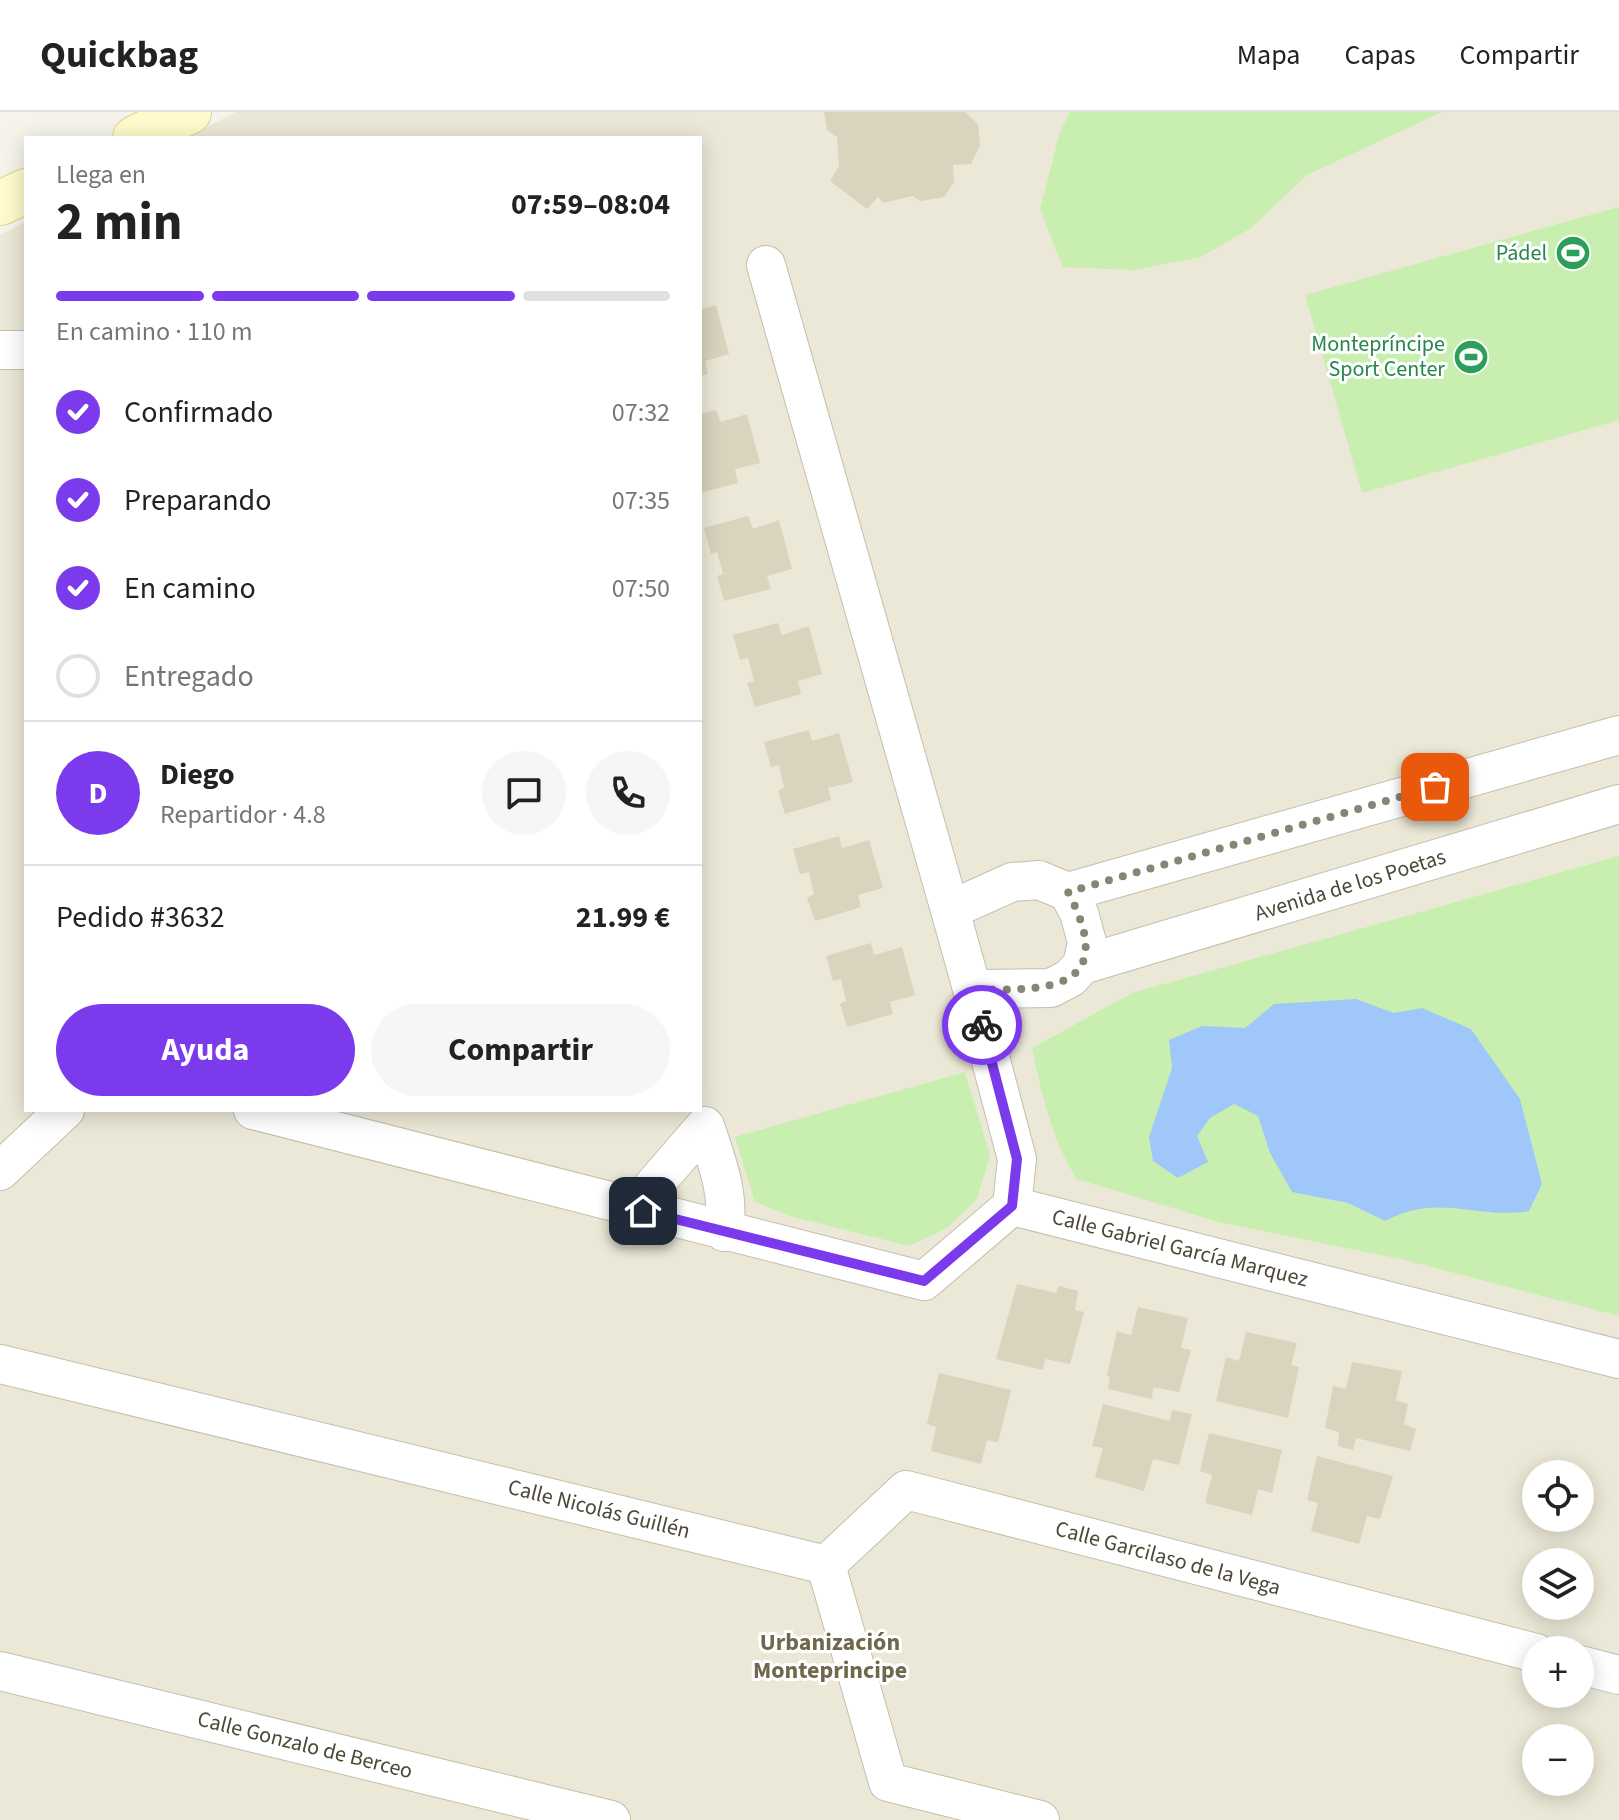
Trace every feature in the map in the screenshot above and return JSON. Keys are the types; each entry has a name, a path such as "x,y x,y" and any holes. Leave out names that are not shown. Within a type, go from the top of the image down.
{"street":[{"path":"139,136 189,112"},
{"path":"0,203 24,192"},
{"path":"261,1112 924,1281 1012,1206 1017,1159 950,910 766,265"},
{"path":"0,350 24,350"},
{"path":"950,910 1012,882 1039,880 1068,892 1619,735"},
{"name":"Avenida de los Poetas","path":"1082,965 1619,804"},
{"path":"972,989 1051,988 1070,978 1082,965 1087,942 1079,913 1068,892"},
{"path":"0,1171 63,1112"},
{"path":"702,1118 722,1175 728,1210 724,1232"},
{"path":"643,1211 654,1185 702,1118"},
{"name":"Calle Gabriel García Marquez","path":"1012,1206 1619,1359"},
{"name":"Calle Nicolás Guillén","path":"0,1364 826,1565"},
{"name":"Calle Garcilaso de la Vega","path":"826,1565 906,1490 1522,1649"},
{"path":"826,1565 888,1782 1040,1820"},
{"path":"1594,1669 1619,1675"},
{"name":"Calle Gonzalo de Berceo","path":"0,1671 611,1820"}],"shaded area":[{"path":"236,112 1619,112 1619,1820 0,1820 0,235 24,223 24,1112 702,1112 702,136 190,136"}],"green space":[{"path":"1070,112 1442,112 1307,175 1251,228 1201,257 1134,270 1063,267 1040,209 1060,132"},
{"name":"Montepríncipe Sport Center","path":"1619,207 1619,420 1362,493 1305,295"},
{"path":"1619,856 1619,1316 1405,1260 1219,1222 1077,1179 1068,1164 1048,1116 1032,1048 1132,993"},
{"path":"965,1072 990,1156 977,1199 947,1228 909,1246 790,1216 755,1202 735,1137"}],"water":[{"path":"1356,999 1394,1013 1422,1008 1471,1029 1520,1099 1542,1184 1529,1211 1510,1213 1423,1208 1385,1221 1348,1203 1292,1192 1270,1153 1258,1116 1234,1104 1210,1118 1197,1136 1208,1162 1178,1178 1153,1161 1149,1137 1172,1068 1169,1040 1202,1026 1245,1028 1274,1004"}],"building":[{"path":"824,112 965,112 978,124 980,145 971,164 953,165 954,182 944,197 921,201 912,196 883,203 878,197 867,209 830,181 839,166 837,137 827,130"},
{"path":"716,305 729,354 705,361 708,374 702,376 702,309"},
{"path":"716,410 721,422 747,414 760,463 735,469 738,483 702,492 702,414"},
{"path":"748,516 753,529 779,520 792,569 767,576 771,589 724,601 717,576 723,574 717,552 711,554 704,528"},
{"path":"778,623 782,635 809,626 822,674 798,681 801,694 755,707 747,683 754,681 748,658 740,660 733,635"},
{"path":"809,730 812,741 839,733 853,782 828,788 831,800 785,814 778,791 784,787 779,765 771,767 764,742"},
{"path":"839,836 842,848 869,840 883,888 858,895 861,907 815,921 807,898 814,894 809,872 800,874 793,849"},
{"path":"871,943 874,955 902,947 915,995 890,1002 893,1014 847,1027 840,1004 846,1001 841,979 833,981 826,956"},
{"path":"1017,1284 1056,1293 1059,1286 1078,1291 1075,1310 1084,1312 1070,1364 1045,1359 1043,1370 996,1359"},
{"path":"1138,1307 1188,1318 1181,1348 1191,1350 1179,1392 1153,1387 1152,1399 1108,1389 1110,1377 1107,1375 1117,1331 1131,1335"},
{"path":"1246,1332 1297,1343 1291,1365 1299,1367 1288,1418 1216,1401 1226,1357 1239,1361"},
{"path":"1352,1362 1402,1371 1396,1400 1408,1404 1404,1424 1416,1429 1410,1451 1356,1438 1353,1450 1338,1446 1339,1432 1325,1428 1333,1386 1346,1389"},
{"path":"939,1373 1011,1390 998,1442 987,1440 981,1464 931,1451 936,1427 927,1424"},
{"path":"1103,1404 1170,1421 1172,1410 1192,1414 1179,1465 1153,1459 1144,1491 1095,1477 1103,1448 1092,1446"},
{"path":"1209,1433 1282,1450 1272,1493 1258,1489 1252,1515 1205,1503 1212,1475 1200,1471"},
{"path":"1317,1456 1393,1476 1380,1519 1367,1516 1359,1544 1311,1531 1318,1503 1307,1500"}],"way so far":[{"path":"982,1025 972,989 1051,988 1070,978 1082,965 1087,942 1079,913 1068,892 1435,787"}],"place":[{"name":"Pádel","path":"1573,253"},
{"name":"Montepríncipe Sport Center","path":"1471,357"}],"district":[{"name":"Urbanización Monteprincipe","path":"830,1656"}],"route":[{"path":"643,1211 924,1281 1012,1206 1017,1159 982,1025"}]}
